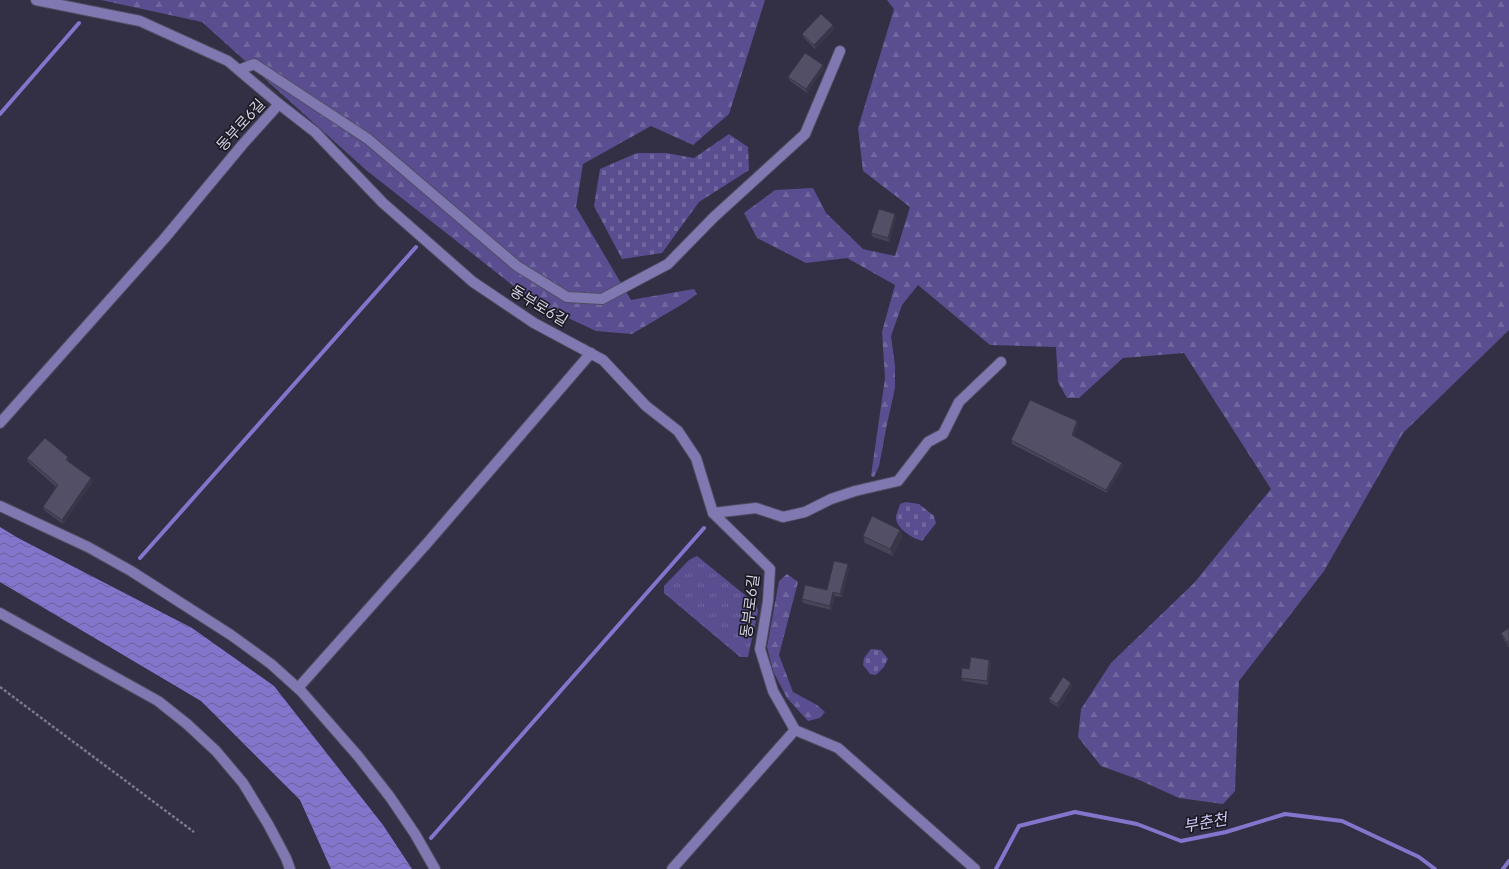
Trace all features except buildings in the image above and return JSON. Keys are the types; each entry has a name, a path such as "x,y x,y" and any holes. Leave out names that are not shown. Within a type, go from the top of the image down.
{"lane":[{"path":"36,0 140,21 228,61 279,104"},
{"path":"239,70 254,64 368,139 517,266 567,297 602,299 668,264 714,217 805,134 840,51"},
{"name":"동부로6길","path":"0,423 164,239 243,144 279,104 315,132 383,203 473,282 534,323 603,360 646,406 678,431 696,458 713,513 770,569 768,601 760,649 773,691 795,730"},
{"path":"298,688 429,541 591,353"},
{"path":"713,513 756,508 782,517 805,512 831,499 855,491 898,481 928,442 943,434 959,402 1001,362"},
{"path":"0,506 88,547 159,588 231,635 271,664 298,688 358,756 390,797 415,834 435,869"},
{"path":"0,613 158,701 188,724 216,751 243,783 268,824 286,858 290,869"},
{"path":"672,869 795,730 838,748 975,869"}],"path":[{"path":"0,687 194,832"}],"green space":[{"path":"101,0 765,0 729,114 693,145 651,126 583,164 576,207 631,300 694,289 697,294 632,334 596,331 534,302 366,170 202,22"},
{"path":"887,0 1509,0 1509,330 1403,433 1324,571 1239,681 1235,791 1223,804 1179,798 1137,779 1101,766 1078,737 1081,709 1111,663 1194,583 1271,489 1184,353 1123,358 1079,398 1067,398 1058,382 1056,347 990,345 918,285 902,305 891,336 895,366 895,388 879,466 874,477 871,476 885,378 882,332 895,285 847,258 806,263 757,238 744,213 775,190 813,188 826,213 863,249 895,256 910,207 863,171 858,128 894,9"},
{"path":"729,134 748,147 749,170 699,202 662,253 622,259 594,206 600,169 637,153 666,153 694,158"},
{"path":"906,502 919,504 934,516 936,523 922,541 905,532 898,525 896,516 900,504"},
{"path":"697,556 756,604 758,611 748,657 740,657 664,593 664,586 689,560"},
{"path":"787,574 798,582 779,655 793,692 817,705 825,712 820,718 808,721 787,698 773,671 767,647 779,581"},
{"path":"871,649 881,650 888,659 884,667 876,675 870,674 863,665 864,658"}],"water":[{"path":"0,527 18,538 192,628 274,686 383,825 412,869 331,869 300,800 201,701 0,582"}],"waterway":[{"path":"0,114 79,23"},
{"path":"140,558 416,247"},
{"path":"431,838 704,528"},
{"name":"부춘천","path":"996,869 1019,826 1075,812 1137,824 1181,841 1226,832 1285,814 1342,821 1419,857 1435,869"},
{"path":"1503,869 1509,861"}]}
